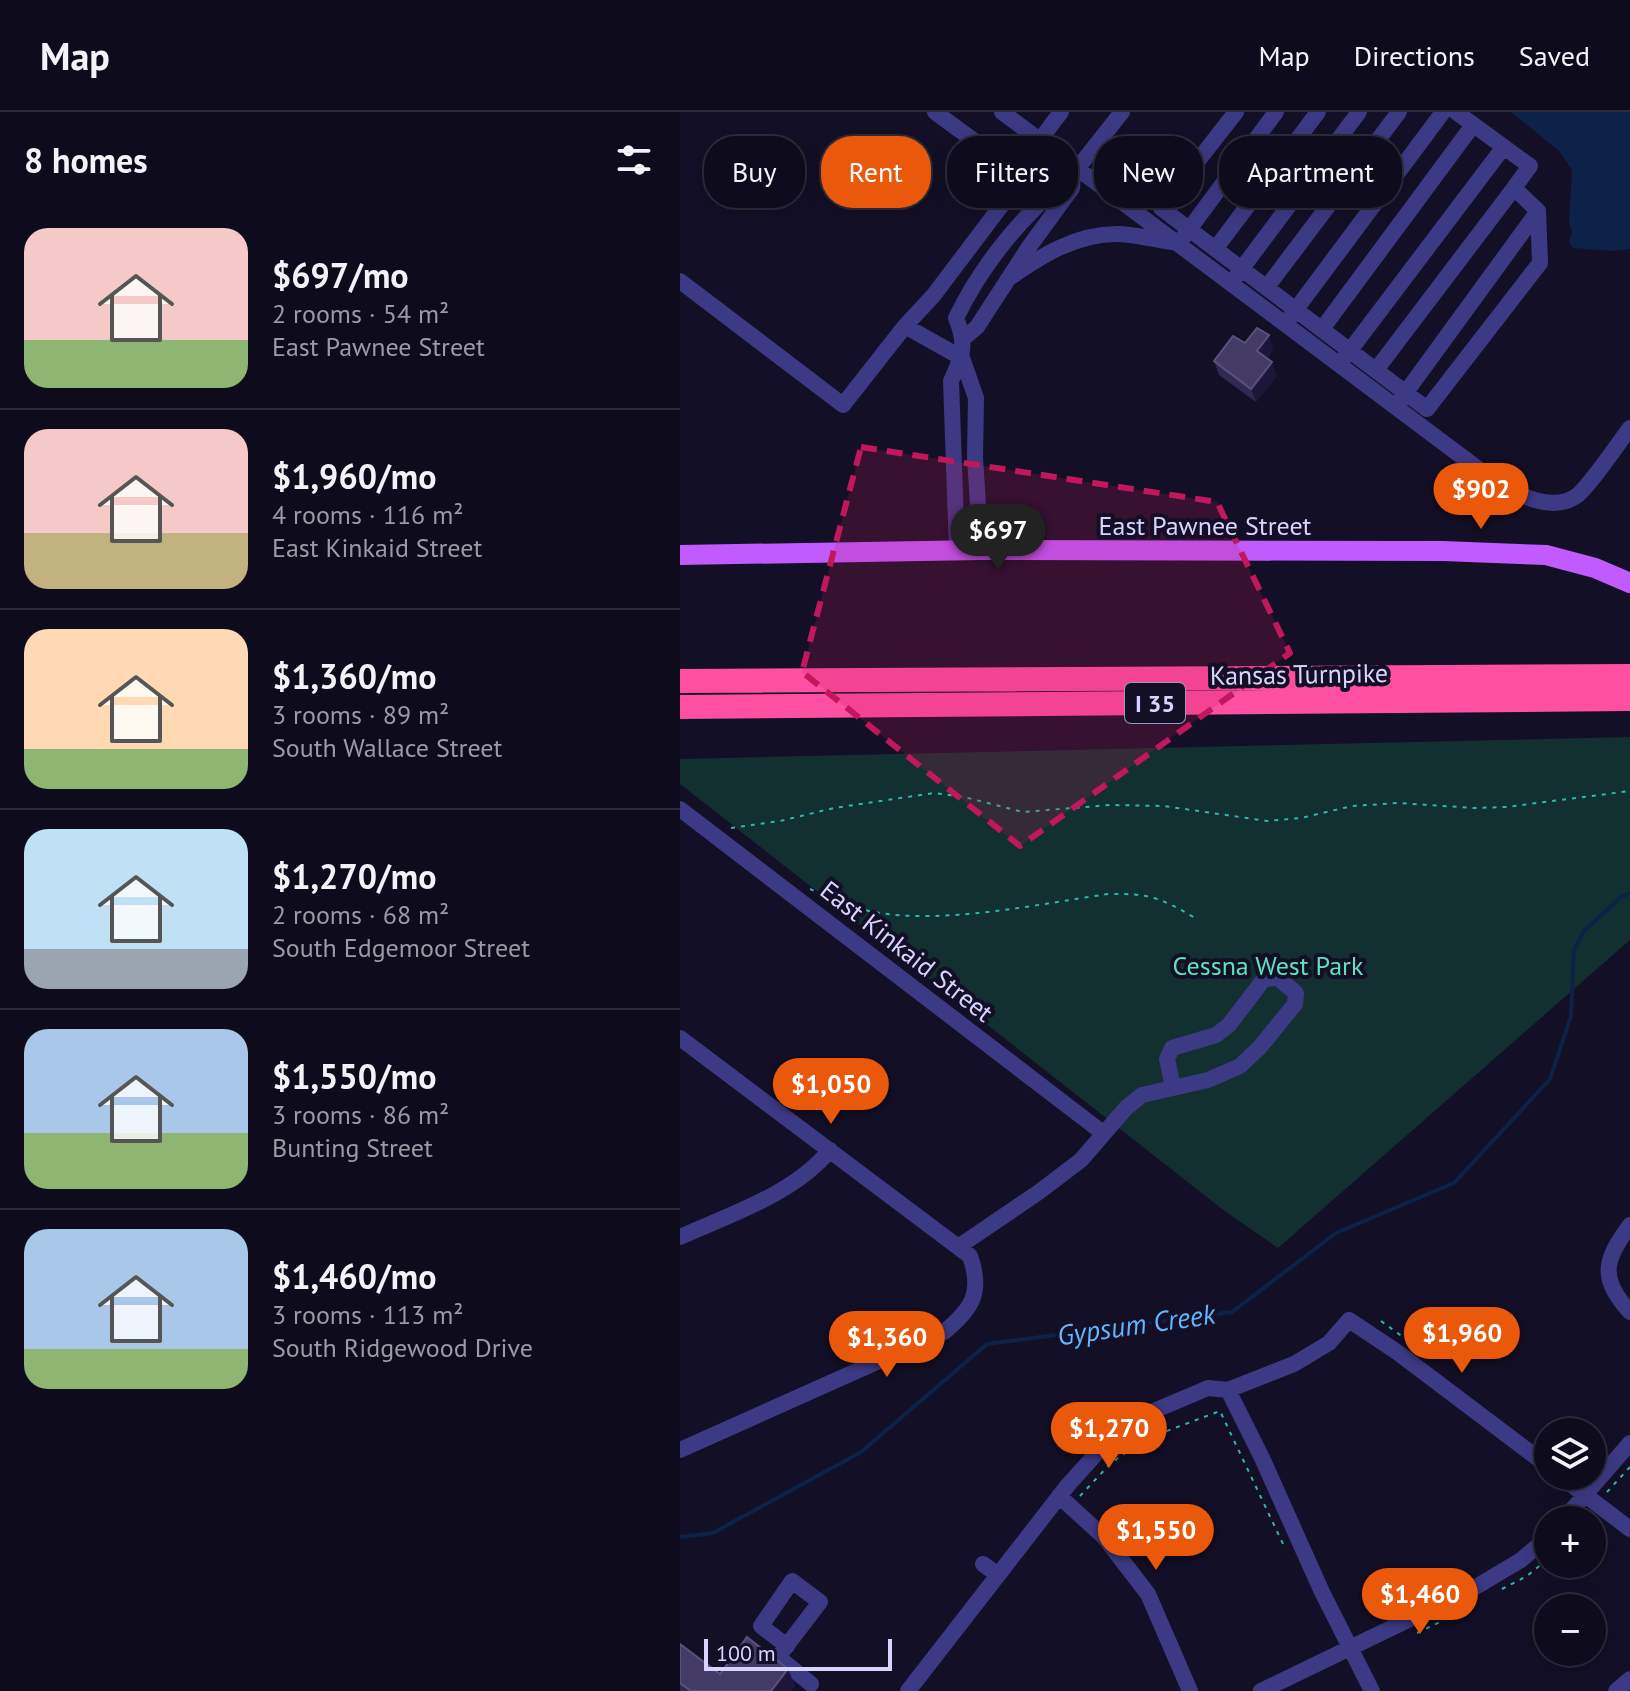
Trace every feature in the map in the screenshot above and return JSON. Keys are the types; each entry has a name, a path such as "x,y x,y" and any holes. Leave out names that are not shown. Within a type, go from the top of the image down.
{"highway":[{"name":"Kansas Turnpike","path":"680,681 1630,676"},
{"name":"Kansas Turnpike","path":"680,707 1630,699"}],"main road":[{"name":"East Pawnee Street","path":"680,555 981,550 1443,551 1572,560 1630,583"}],"street":[{"path":"680,281 843,405 905,326 933,296 1023,177 935,112"},
{"path":"1002,112 1035,136"},
{"path":"1043,136 1061,112"},
{"path":"1078,167 1122,112"},
{"path":"1236,112 1161,208 1376,370 1400,400 1427,409 1540,263 1538,211 1514,188"},
{"path":"1179,243 1276,112"},
{"path":"1216,248 1318,112"},
{"path":"1232,283 1359,112"},
{"path":"1267,287 1399,112"},
{"path":"1285,324 1443,112"},
{"path":"1376,370 1530,166 1456,112"},
{"path":"1322,329 1473,125"},
{"path":"1340,365 1503,148"},
{"path":"1078,173 1179,243 1340,365 1400,400 1497,483 1523,497 1544,502 1561,502 1577,497 1630,428"},
{"path":"957,551 951,381 962,358 964,338 956,318 969,291 1033,208"},
{"path":"964,338 977,327 1058,208"},
{"path":"1400,400 1538,211"},
{"path":"1008,279 1051,250 1083,239 1118,234 1179,243"},
{"path":"905,326 962,358 976,398 975,458 981,550"},
{"name":"East Kinkaid Street","path":"680,809 1103,1133"},
{"path":"958,1247 1081,1160 1103,1133 1142,1095 1208,1080 1240,1066 1295,1004 1296,993 1278,978 1264,979 1229,1025 1216,1035 1172,1048 1167,1059 1173,1087"},
{"path":"680,1038 970,1256 977,1284 974,1299 961,1318 944,1332 680,1450"},
{"path":"680,1237 767,1197 815,1169 830,1150"},
{"path":"1630,1225 1610,1255 1609,1277 1615,1295 1630,1312"},
{"path":"908,1691 1064,1491 1123,1424 1208,1388 1228,1390 1294,1364 1329,1343 1349,1320 1397,1352 1534,1455"},
{"path":"1228,1390 1372,1691"},
{"path":"1575,1506 1630,1443"},
{"path":"1578,1490 1630,1529"},
{"path":"1064,1491 1148,1594 1190,1691"},
{"path":"1261,1691 1474,1588 1534,1549"},
{"path":"983,1564 998,1575"},
{"path":"787,1646 778,1657 813,1689"},
{"path":"1616,1691 1630,1679"}],"path":[{"path":"729,828 934,793 1023,812 1110,805 1164,806 1267,821 1301,818 1352,806 1398,803 1506,807 1630,791"},
{"path":"804,886 841,903 874,912 927,917 1133,893 1156,896 1195,918"},
{"path":"1064,1491 1082,1497 1110,1464 1143,1440 1220,1411 1285,1548"}],"highlighted area":[{"path":"861,447 1217,502 1290,653 1020,846 802,672"}],"green space":[{"name":"Cessna West Park","path":"1630,737 1630,940 1278,1248 1226,1212 680,784 680,759"}],"water":[{"path":"1511,112 1630,112 1630,249 1573,248 1569,242 1572,233 1569,221 1572,170 1559,151"}],"building":[{"path":"1257,328 1269,335 1257,351 1272,362 1251,389 1214,361 1233,336 1245,343"},
{"path":"747,1637 788,1669 771,1691 691,1691 680,1683 680,1644 720,1674"}],"waterway":[{"name":"Gypsum Creek","path":"680,1537 713,1533 861,1452 987,1344 1232,1312 1336,1233 1454,1183 1550,1079 1571,1016 1574,950 1584,931 1621,897 1630,893"}]}
